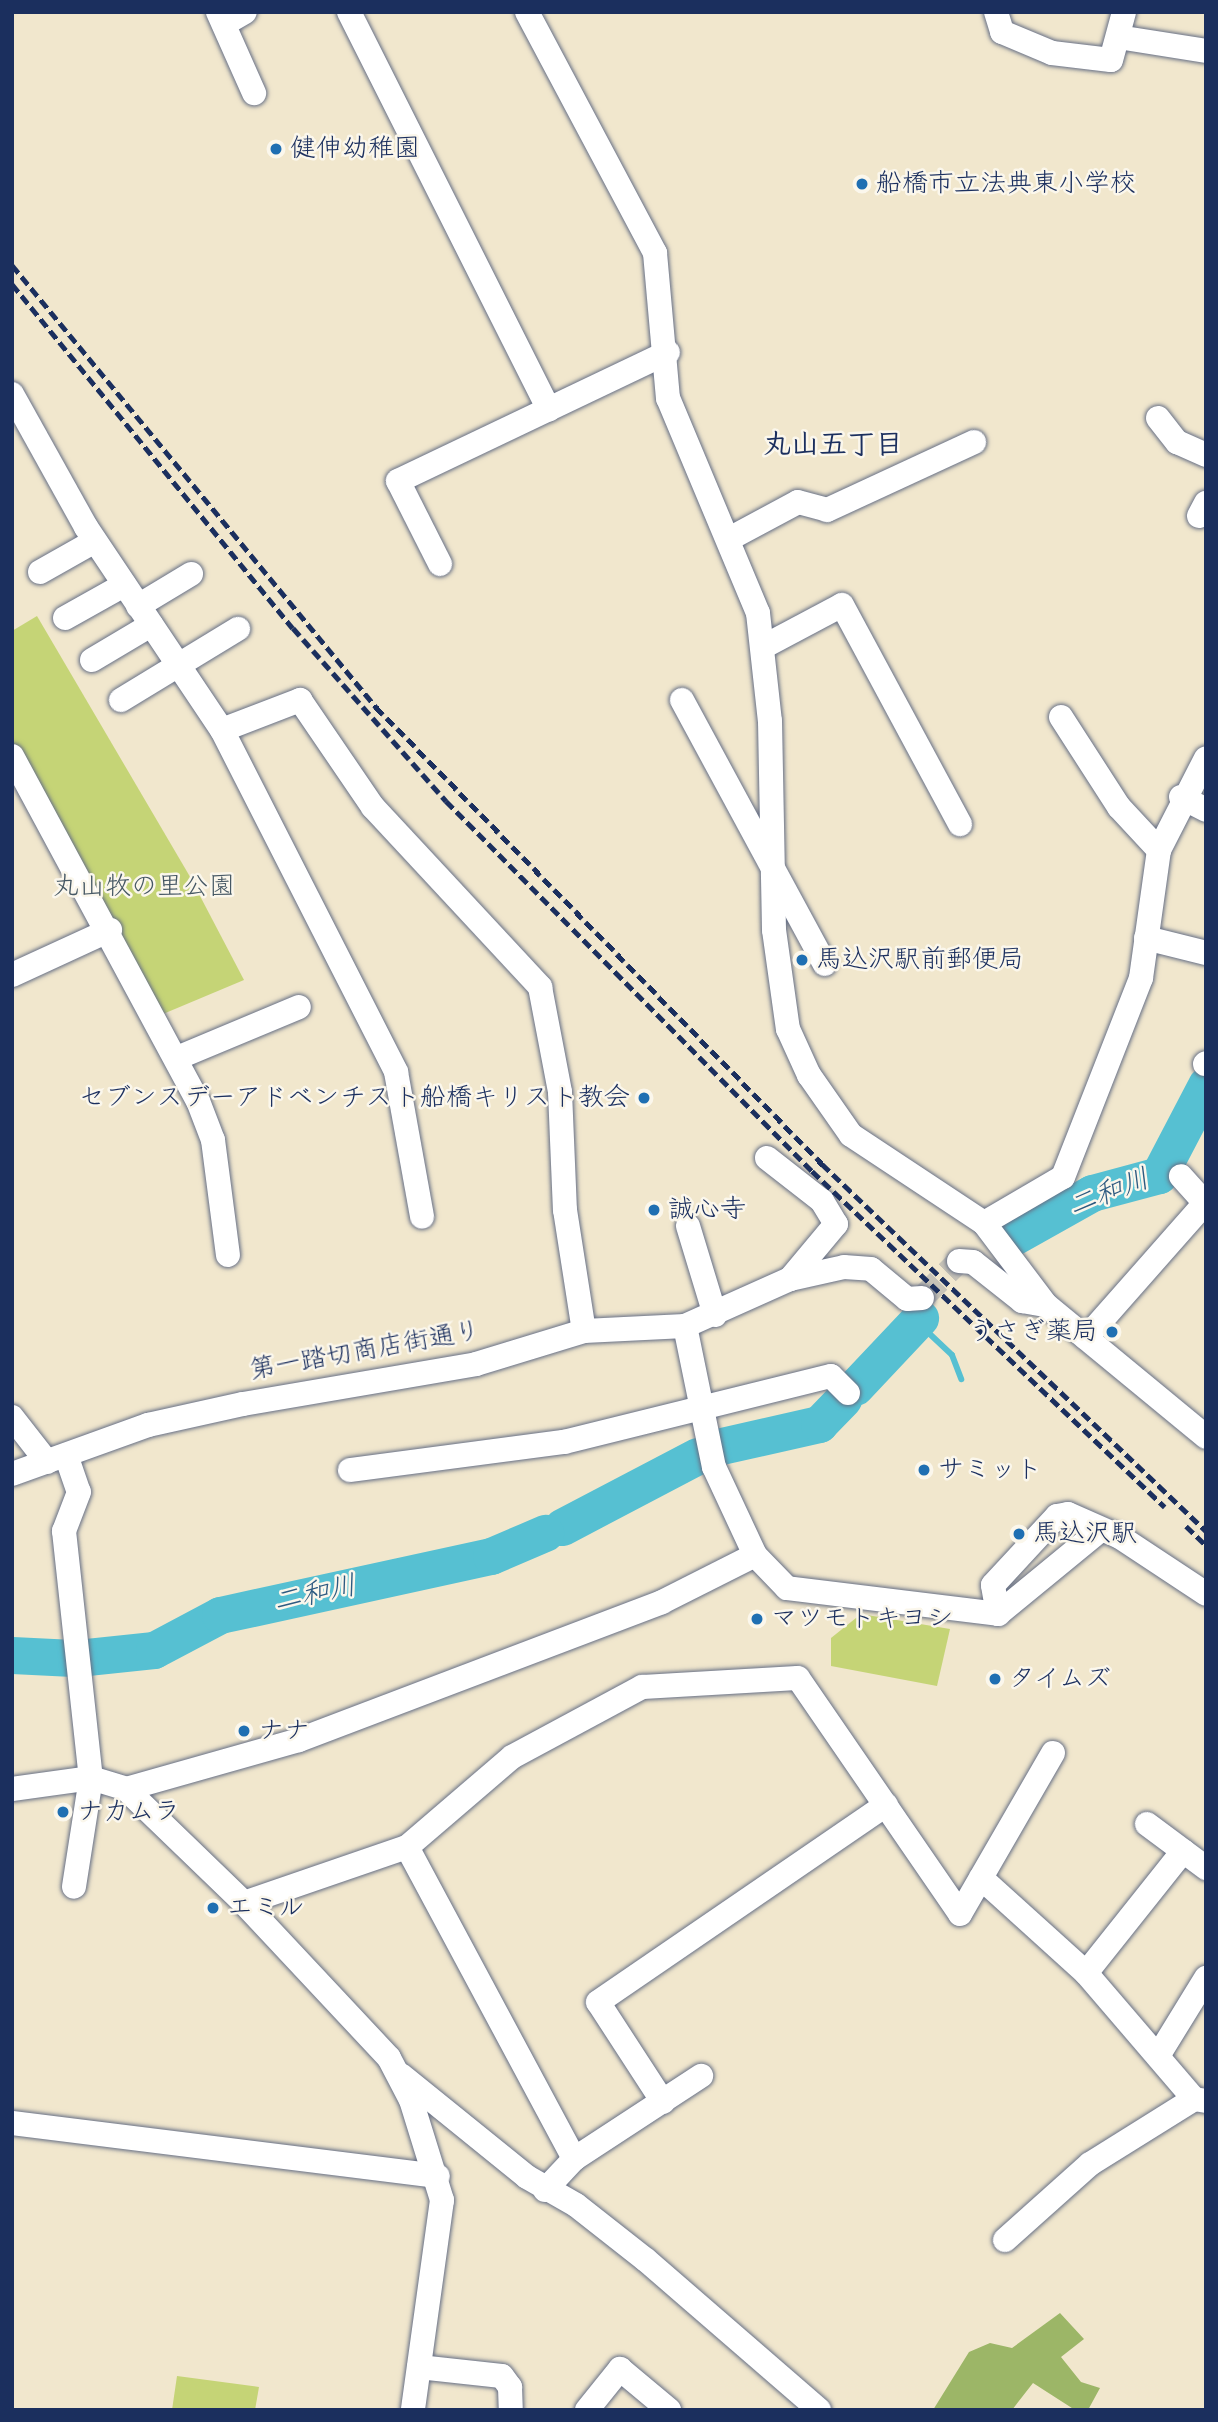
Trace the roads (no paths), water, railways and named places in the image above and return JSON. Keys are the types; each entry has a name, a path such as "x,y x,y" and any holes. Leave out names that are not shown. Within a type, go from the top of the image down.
{"street":[{"path":"349,12 549,410"},
{"path":"527,12 655,253 668,352 668,398 758,613 763,647 771,864 788,1029 809,1075 850,1135 984,1223 1046,1305 1206,1437"},
{"path":"996,12 1002,32 1052,53 1111,60 1124,12"},
{"path":"229,16 254,93"},
{"path":"1118,37 1206,51"},
{"path":"440,564 398,481 668,352"},
{"path":"12,394 95,541 222,730 396,1072 422,1217"},
{"path":"1158,419 1177,442 1206,455"},
{"path":"729,539 798,502 827,510 974,442"},
{"path":"40,572 95,541"},
{"path":"92,660 191,574"},
{"path":"65,618 124,585"},
{"path":"763,647 842,605 960,824"},
{"path":"121,700 180,669 238,629"},
{"path":"222,730 300,700 373,807 540,987 561,1091 565,1210 584,1331"},
{"path":"682,700 825,964"},
{"path":"1061,717 1119,807 1159,850"},
{"path":"12,756 110,930 177,1058 213,1140 228,1255"},
{"path":"984,1223 1063,1177 1141,978 1159,850 1181,797 1206,758"},
{"path":"1181,797 1206,810"},
{"path":"12,975 110,930"},
{"path":"1146,937 1206,953"},
{"path":"177,1058 299,1007"},
{"path":"767,1158 822,1201 836,1224 790,1279"},
{"path":"1086,1338 1205,1203 1181,1176"},
{"path":"688,1226 715,1315"},
{"path":"959,1261 973,1262 1022,1301 1046,1305"},
{"name":"第一踏切商店街通り","path":"12,1474 148,1425 476,1364 584,1331 685,1326 715,1315 790,1279 861,1268 906,1299 922,1298"},
{"path":"685,1326 706,1443 714,1467 755,1555 787,1588 998,1614 1098,1532"},
{"path":"350,1470 537,1448 701,1411 831,1376 848,1393"},
{"path":"12,1417 56,1458 79,1492 64,1531 91,1778 74,1887"},
{"path":"998,1614 993,1585 1057,1516 1076,1516 1098,1532 1120,1537 1206,1594"},
{"path":"126,1789 299,1740 662,1602 755,1555"},
{"path":"244,1903 407,1847 512,1757 642,1687 799,1678 960,1914 1053,1754"},
{"path":"12,1789 91,1778 126,1789 244,1903 401,2075 545,2190 576,2205 636,2252 807,2406"},
{"path":"663,2102 598,2002 886,1805"},
{"path":"1147,1824 1206,1868"},
{"path":"407,1847 574,2159"},
{"path":"1086,1973 1183,1851"},
{"path":"981,1878 1086,1973 1200,2100 1090,2164 1005,2240"},
{"path":"1158,2056 1206,1978"},
{"path":"401,2075 438,2176 442,2200 413,2410"},
{"path":"545,2190 574,2159 701,2076"},
{"path":"12,2123 438,2176"},
{"path":"419,2367 502,2376 510,2387 511,2410"},
{"path":"587,2410 620,2369 669,2410"}],"waterway":[{"name":"二和川","path":"1008,1240 1092,1193 1159,1175 1206,1085"},
{"name":"二和川","path":"855,1387 920,1318"},
{"path":"917,1322 952,1355 961,1379"},
{"name":"二和川","path":"717,1447 819,1424 843,1399"},
{"name":"二和川","path":"562,1527 697,1456"},
{"name":"二和川","path":"87,1657 154,1650 220,1615 491,1556 545,1533"},
{"name":"二和川","path":"12,1655 73,1658"}],"tunnel":[{"path":"922,1298 959,1261"}],"railway":[{"path":"12,265 376,707 822,1164 1206,1531"},
{"path":"12,284 293,628 446,801 812,1171 1165,1507"},
{"path":"1186,1526 1206,1545"}],"place":[{"name":"健伸幼稚園","path":"276,149"},
{"name":"船橋市立法典東小学校","path":"862,184"},
{"name":"馬込沢駅前郵便局","path":"802,960"},
{"name":"セブンスデーアドベンチスト船橋キリスト教会","path":"644,1098"},
{"name":"誠心寺","path":"654,1210"},
{"name":"うさぎ薬局","path":"1112,1332"},
{"name":"サミット","path":"924,1470"},
{"name":"馬込沢駅","path":"1019,1534"},
{"name":"マツモトキヨシ","path":"757,1619"},
{"name":"タイムズ","path":"995,1679"},
{"name":"ナナ","path":"244,1731"},
{"name":"ナカムラ","path":"63,1812"},
{"name":"エミル","path":"213,1908"}],"district":[{"name":"丸山五丁目","path":"833,445"}],"park label":[{"name":"丸山牧の里公園","path":"144,887"}]}
